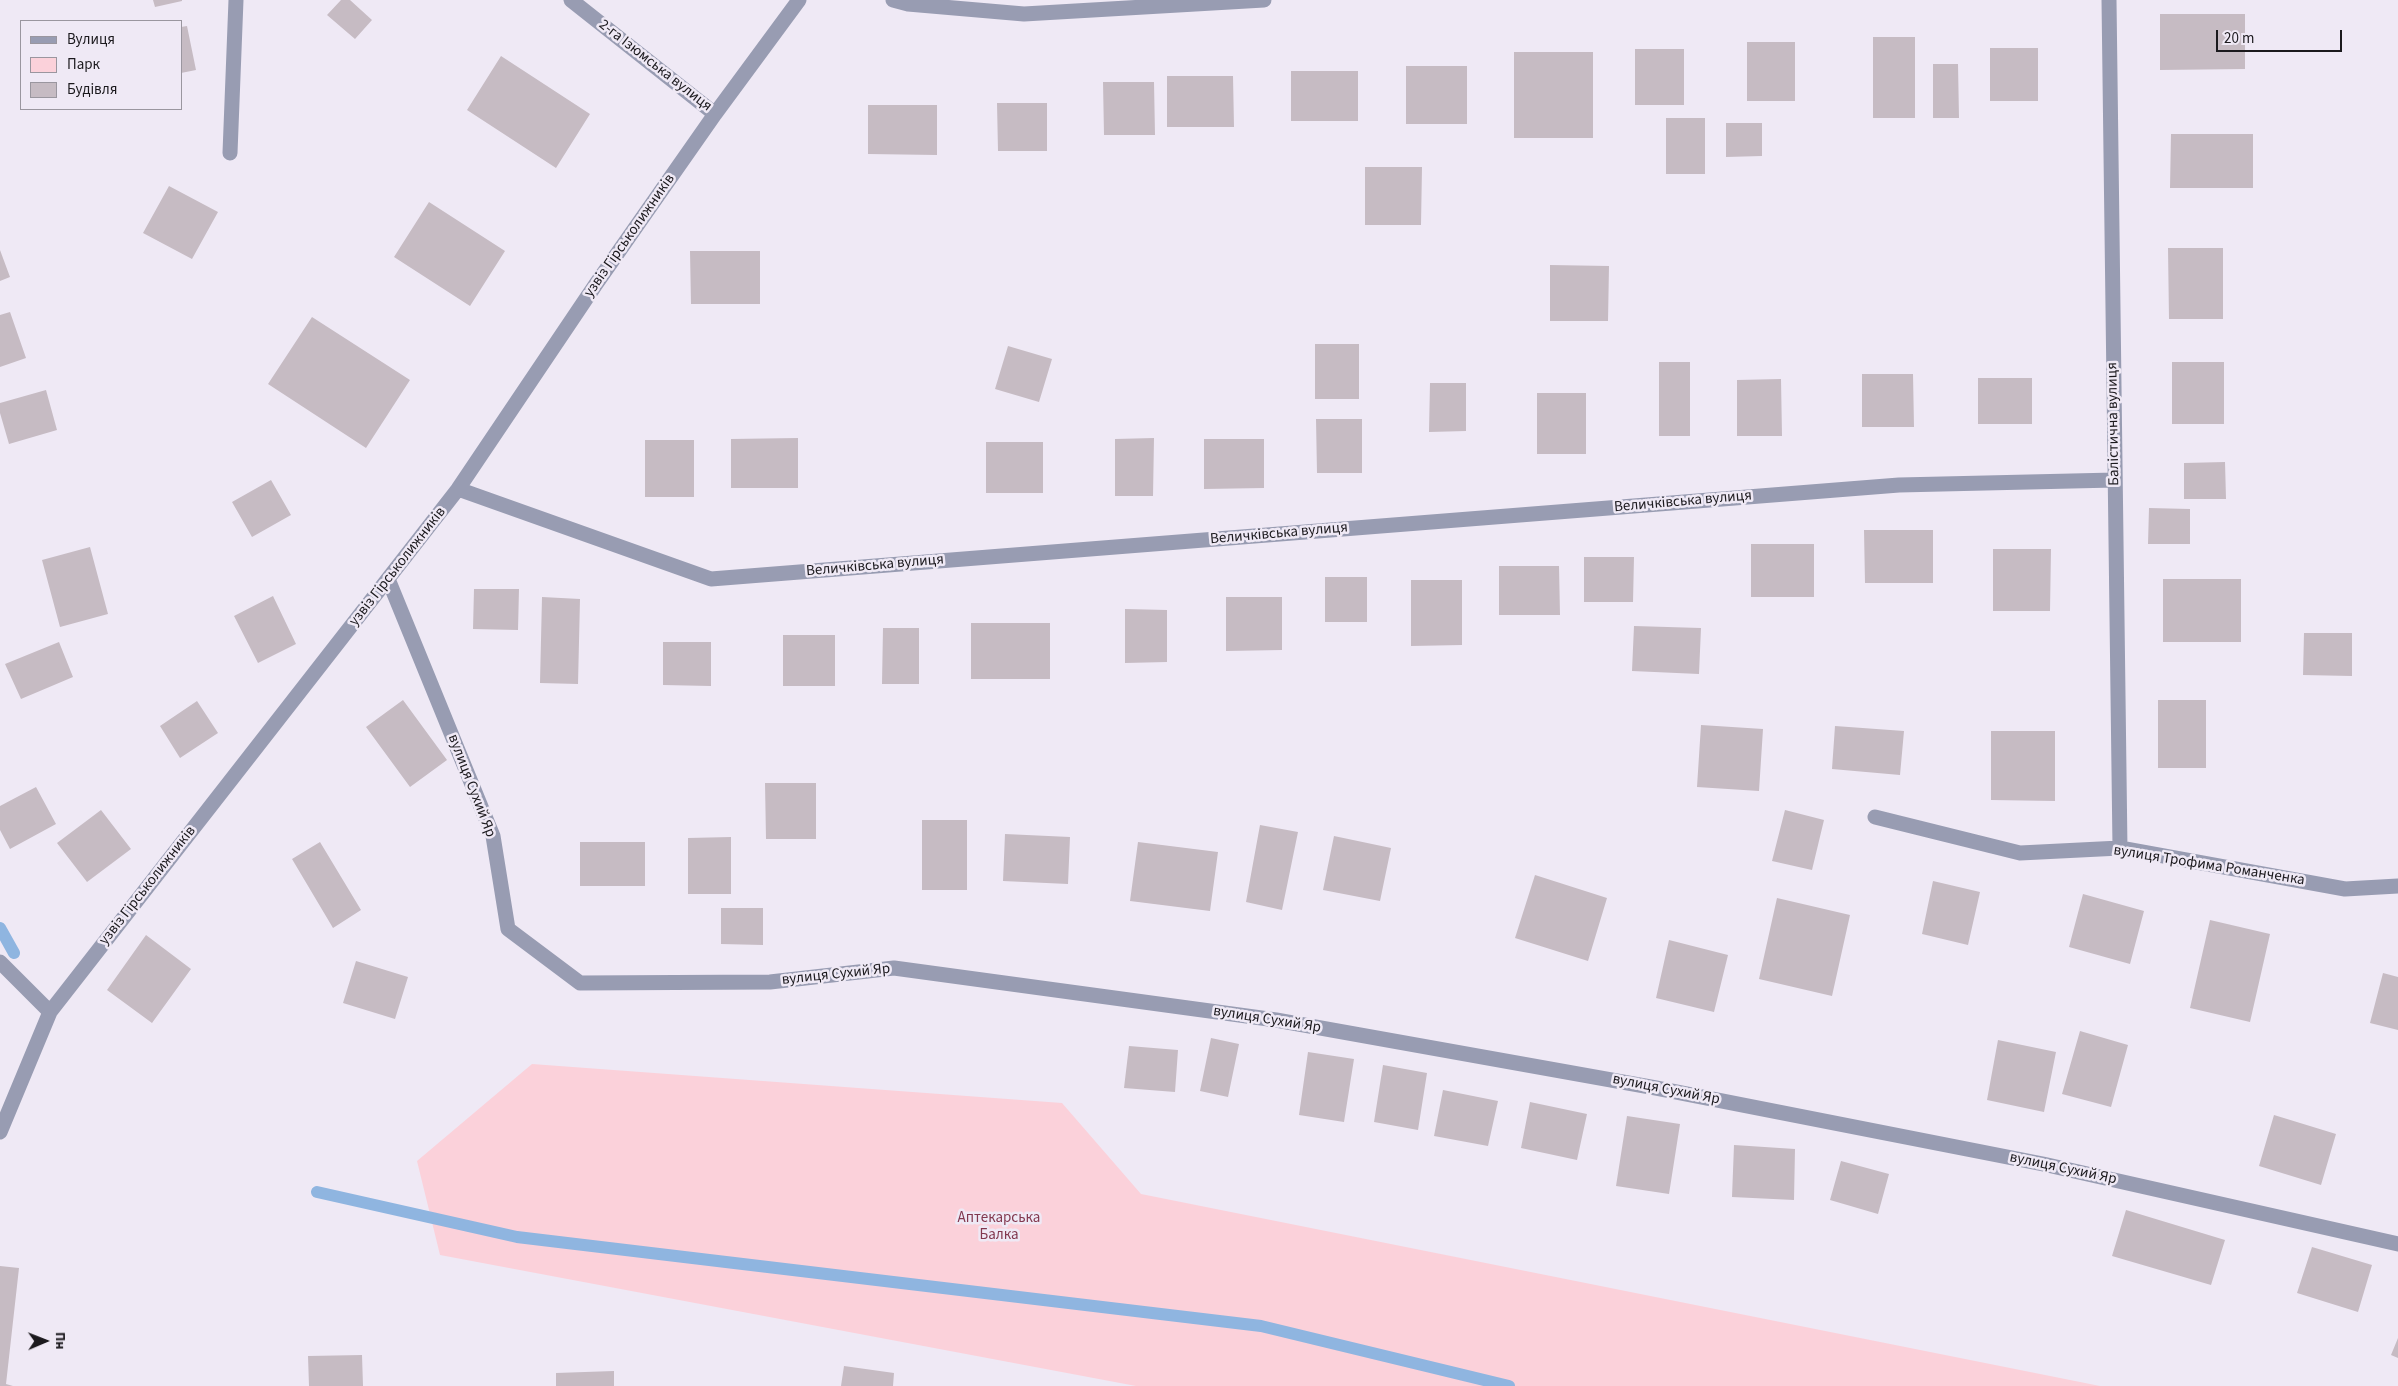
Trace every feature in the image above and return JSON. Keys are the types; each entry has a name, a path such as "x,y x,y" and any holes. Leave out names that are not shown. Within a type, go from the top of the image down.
{"street":[{"path":"230,152 236,0"},
{"name":"2-га Ізюмська вулиця","path":"571,0 715,114"},
{"name":"узвіз Гірськолижників","path":"0,1132 50,1012 458,490 596,284 715,114 799,0"},
{"path":"893,0 908,4 1024,14 1264,0"},
{"name":"Балістична вулиця","path":"2109,0 2120,848"},
{"name":"Величківська вулиця","path":"458,490 711,579 1899,485 2114,480"},
{"name":"вулиця Сухий Яр","path":"388,579 493,836 508,929 580,983 770,982 894,968 1276,1020 1656,1088 2043,1164 2398,1244"},
{"name":"вулиця Трофима Романченка","path":"1875,817 2020,853 2120,848 2345,889 2398,886"},
{"path":"0,962 50,1012"}],"green space":[{"name":"Аптекарська Балка","path":"532,1064 1062,1103 1141,1194 2100,1386 1136,1386 440,1255 417,1161"}],"building":[{"path":"153,0 182,0 182,1 155,7"},
{"path":"341,0 350,0 372,20 355,39 327,15"},
{"path":"2160,14 2245,14 2245,69 2160,70"},
{"path":"187,26 196,70 182,73 182,27"},
{"path":"1873,37 1915,37 1915,118 1873,118"},
{"path":"1747,42 1795,42 1795,101 1747,101"},
{"path":"1990,48 2038,48 2038,101 1990,101"},
{"path":"1635,49 1684,49 1684,105 1635,105"},
{"path":"1514,52 1593,52 1593,138 1514,138"},
{"path":"501,56 590,114 556,168 467,110"},
{"path":"1933,64 1958,64 1959,118 1933,118"},
{"path":"1406,66 1467,66 1467,124 1406,124"},
{"path":"1291,71 1358,71 1358,121 1291,121"},
{"path":"1167,76 1233,76 1234,127 1167,127"},
{"path":"1103,82 1154,82 1155,135 1104,135"},
{"path":"997,103 1047,103 1047,151 998,151"},
{"path":"868,105 937,105 937,155 868,154"},
{"path":"1666,118 1705,118 1705,174 1666,174"},
{"path":"1726,123 1762,123 1762,156 1726,157"},
{"path":"2171,134 2253,134 2253,188 2170,188"},
{"path":"1365,167 1422,167 1421,225 1365,225"},
{"path":"169,186 218,212 192,259 143,233"},
{"path":"429,202 505,251 470,306 394,257"},
{"path":"2168,248 2223,248 2223,319 2169,319"},
{"path":"0,250 10,277 0,281"},
{"path":"690,251 760,251 760,304 691,304"},
{"path":"1550,265 1609,266 1608,321 1550,321"},
{"path":"10,312 26,358 0,367 0,315"},
{"path":"312,317 410,380 366,448 268,384"},
{"path":"1315,344 1359,344 1359,399 1315,399"},
{"path":"1008,346 1052,359 1039,402 995,389"},
{"path":"1659,362 1690,362 1690,436 1659,436"},
{"path":"2172,362 2224,362 2224,424 2172,424"},
{"path":"1862,374 1913,374 1914,427 1862,427"},
{"path":"1978,378 2032,378 2032,424 1978,424"},
{"path":"1781,379 1782,436 1737,436 1737,380"},
{"path":"1430,383 1466,383 1466,431 1429,432"},
{"path":"46,390 57,430 9,444 0,413 0,403"},
{"path":"1537,393 1586,393 1586,454 1537,454"},
{"path":"1316,419 1362,419 1362,473 1317,473"},
{"path":"798,438 798,488 731,488 731,439"},
{"path":"1154,438 1153,496 1115,496 1115,439"},
{"path":"1204,439 1264,439 1264,488 1204,489"},
{"path":"645,440 694,440 694,497 645,497"},
{"path":"986,442 1043,442 1043,493 986,493"},
{"path":"2225,462 2226,499 2184,499 2184,463"},
{"path":"271,480 291,515 252,537 232,502"},
{"path":"2149,508 2190,509 2190,544 2148,544"},
{"path":"1864,530 1933,530 1933,583 1865,583"},
{"path":"1751,544 1814,544 1814,597 1751,597"},
{"path":"90,547 108,614 60,627 42,560"},
{"path":"1993,549 2051,549 2050,611 1993,611"},
{"path":"1584,557 1634,557 1633,602 1584,602"},
{"path":"1499,566 1559,566 1560,615 1499,615"},
{"path":"1325,577 1367,577 1367,622 1325,622"},
{"path":"2163,579 2241,579 2241,642 2163,642"},
{"path":"1411,580 1462,580 1462,645 1411,646"},
{"path":"474,589 519,589 518,630 473,629"},
{"path":"273,596 296,644 258,663 234,616"},
{"path":"542,597 580,599 578,684 540,683"},
{"path":"1226,597 1282,597 1282,650 1226,651"},
{"path":"1125,609 1167,610 1167,662 1125,663"},
{"path":"971,623 1050,623 1050,679 971,679"},
{"path":"1634,626 1701,628 1699,674 1632,671"},
{"path":"883,628 919,628 919,684 882,684"},
{"path":"2304,633 2352,633 2352,676 2303,675"},
{"path":"783,635 835,635 835,686 783,686"},
{"path":"59,642 73,677 21,699 5,664"},
{"path":"663,642 711,642 711,686 663,685"},
{"path":"403,700 447,760 410,787 366,727"},
{"path":"2158,700 2206,700 2206,768 2158,768"},
{"path":"197,701 218,733 180,758 160,726"},
{"path":"1701,725 1763,729 1759,791 1697,787"},
{"path":"1835,726 1904,731 1900,775 1832,769"},
{"path":"1991,731 2055,731 2055,801 1991,800"},
{"path":"765,783 816,783 816,839 766,839"},
{"path":"36,787 56,824 10,849 0,830 0,806"},
{"path":"101,810 131,849 87,882 57,843"},
{"path":"1785,810 1824,820 1812,870 1772,861"},
{"path":"922,820 967,820 967,890 922,890"},
{"path":"1260,825 1298,832 1282,910 1246,902"},
{"path":"1005,834 1070,837 1068,884 1003,881"},
{"path":"1334,836 1391,848 1380,901 1323,890"},
{"path":"731,837 731,894 688,894 688,838"},
{"path":"320,842 361,910 333,928 292,859"},
{"path":"580,842 645,842 645,886 580,886"},
{"path":"1138,842 1218,852 1210,911 1130,901"},
{"path":"1535,875 1607,898 1588,961 1515,938"},
{"path":"1933,881 1980,892 1968,945 1922,934"},
{"path":"2083,894 2144,911 2130,964 2069,947"},
{"path":"1777,898 1850,915 1832,996 1759,979"},
{"path":"721,908 763,908 763,945 721,944"},
{"path":"2210,920 2270,934 2250,1022 2190,1008"},
{"path":"146,935 191,969 152,1023 107,990"},
{"path":"1669,940 1728,955 1714,1012 1656,998"},
{"path":"356,961 408,977 395,1019 343,1003"},
{"path":"2383,973 2398,977 2398,1030 2370,1023"},
{"path":"2080,1031 2128,1045 2111,1107 2062,1094"},
{"path":"1211,1038 1239,1044 1228,1097 1200,1091"},
{"path":"1998,1040 2056,1052 2044,1112 1987,1100"},
{"path":"1129,1046 1178,1050 1175,1092 1124,1088"},
{"path":"1308,1052 1354,1059 1344,1122 1299,1115"},
{"path":"1383,1065 1427,1073 1418,1130 1374,1122"},
{"path":"1443,1090 1498,1101 1488,1146 1434,1136"},
{"path":"1530,1102 1587,1114 1577,1160 1521,1148"},
{"path":"2274,1115 2336,1134 2321,1185 2259,1166"},
{"path":"1627,1116 1680,1124 1669,1194 1616,1186"},
{"path":"1734,1145 1795,1149 1794,1200 1732,1197"},
{"path":"1841,1161 1889,1174 1878,1214 1830,1200"},
{"path":"2126,1210 2225,1240 2211,1285 2112,1256"},
{"path":"2312,1247 2372,1265 2358,1312 2297,1293"},
{"path":"0,1266 19,1268 6,1384 13,1386 0,1386"},
{"path":"2398,1338 2398,1358 2391,1355"},
{"path":"362,1355 363,1386 309,1386 308,1356"},
{"path":"844,1366 894,1373 893,1386 841,1386"},
{"path":"614,1371 614,1386 556,1386 556,1373"}],"waterway":[{"path":"0,928 14,953"},
{"path":"317,1192 517,1237 1261,1326 1509,1386"}]}
